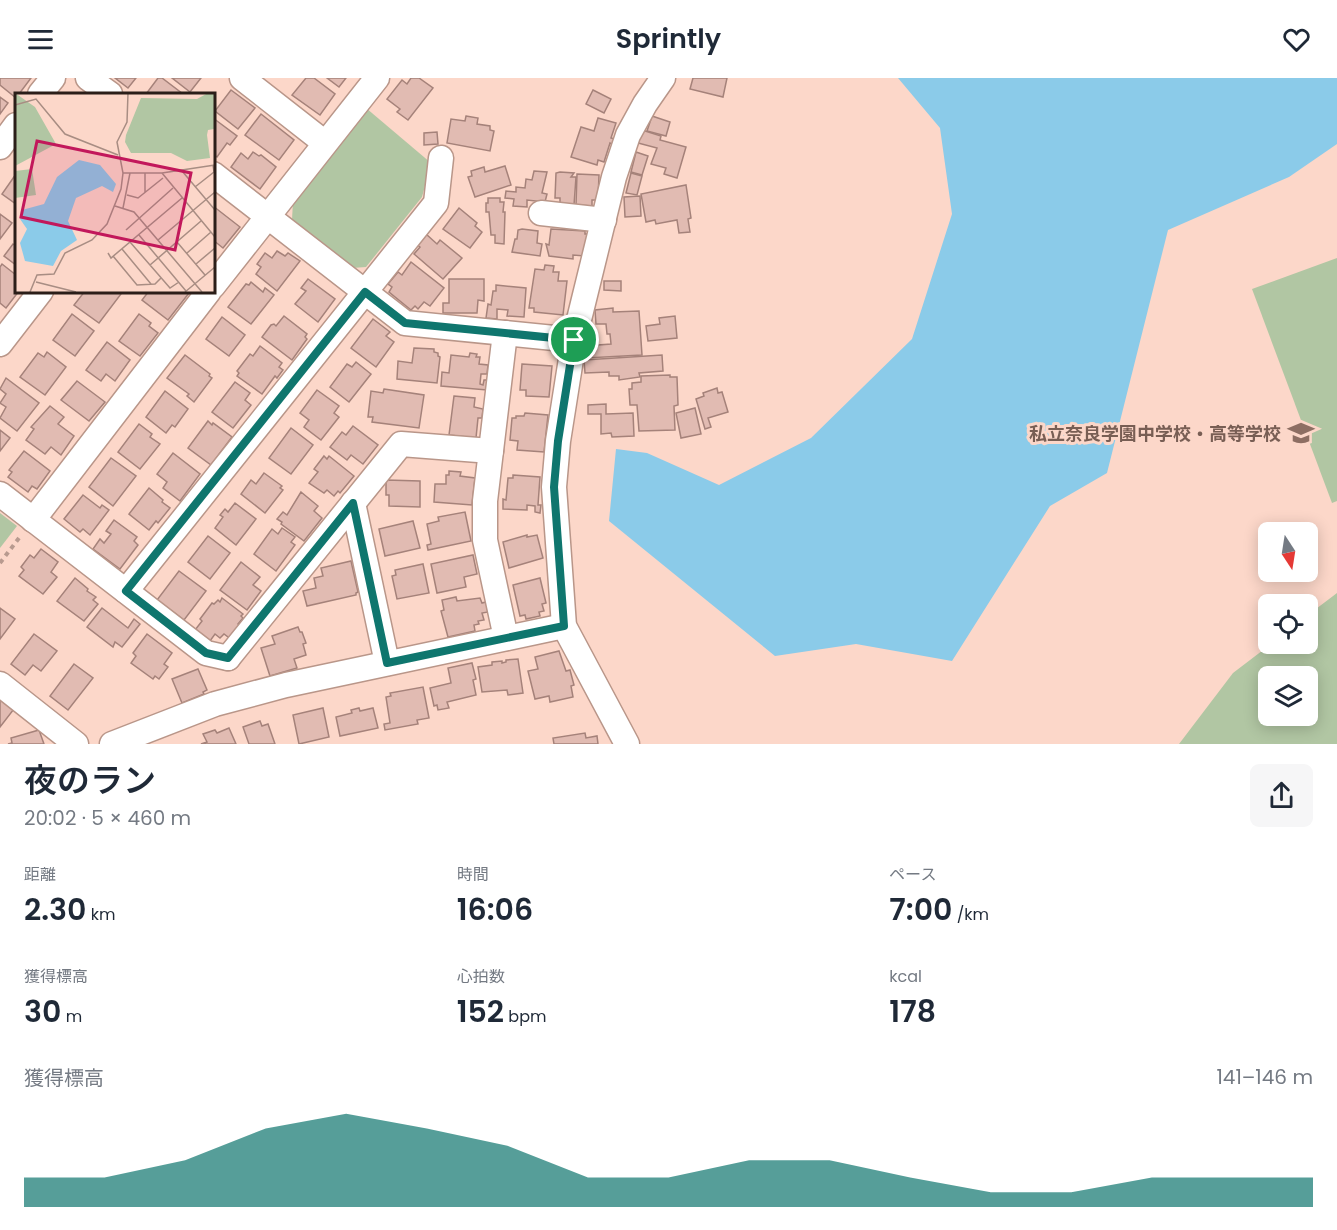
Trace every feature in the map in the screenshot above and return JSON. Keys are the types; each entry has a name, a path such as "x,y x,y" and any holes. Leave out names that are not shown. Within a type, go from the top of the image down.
{"street":[{"path":"41,93 53,78"},
{"path":"88,78 109,93"},
{"path":"242,78 325,143"},
{"path":"214,285 377,78"},
{"path":"627,744 564,626 554,487 558,441 574,340 604,220 628,135 663,78"},
{"path":"0,147 15,126"},
{"path":"126,591 436,203 441,158"},
{"path":"214,175 405,323 574,340"},
{"path":"540,213 604,220"},
{"path":"0,344 40,292"},
{"path":"33,520 208,292"},
{"path":"505,333 485,501 485,540 506,638"},
{"path":"228,658 400,444 491,451"},
{"path":"0,494 206,653 228,658"},
{"path":"353,503 387,663"},
{"path":"112,744 215,704 242,696 564,626"},
{"path":"228,658 242,696"},
{"path":"0,684 76,744"}],"path":[{"path":"0,563 33,520"}],"green space":[{"path":"366,108 431,163 422,197 366,267 352,268 292,220 293,201"},
{"path":"1337,258 1337,501 1332,503 1252,289"},
{"path":"0,513 17,526 0,548"},
{"path":"1337,593 1337,744 1179,744 1233,673 1258,654 1318,654 1318,607"}],"water":[{"path":"898,78 1337,78 1337,144 1289,177 1168,230 1107,473 1050,506 952,661 856,644 775,656 609,521 616,449 647,453 719,485 811,438 912,339 952,214 940,128"}],"building":[{"path":"0,78 31,78 20,93 15,93 15,97 0,85"},
{"path":"115,78 136,78 128,88"},
{"path":"158,78 162,78 182,93 147,93"},
{"path":"172,78 201,78 190,92"},
{"path":"306,78 314,78 335,94 320,115 292,95"},
{"path":"327,78 346,78 339,87"},
{"path":"411,78 419,78 433,88 408,120 397,112 400,109 387,99 402,80 407,84"},
{"path":"693,78 727,78 723,97 690,89"},
{"path":"231,90 255,108 238,129 215,111"},
{"path":"593,90 611,99 604,113 586,104"},
{"path":"0,97 8,103 0,114"},
{"path":"261,114 294,140 279,160 245,135"},
{"path":"466,116 478,118 477,124 490,126 490,130 494,131 490,151 447,143 451,119 465,121"},
{"path":"652,116 670,122 666,136 647,131"},
{"path":"598,118 616,123 611,138 615,139 613,145 610,143 604,162 598,160 597,165 571,157 581,127 594,131"},
{"path":"214,119 237,136 230,145 227,143 217,157 214,155"},
{"path":"642,130 661,136 660,140 686,147 677,178 664,174 666,168 651,164 657,148 638,143"},
{"path":"437,132 438,144 424,145 424,133"},
{"path":"253,152 261,155 276,167 260,189 231,167 241,153 248,159"},
{"path":"636,152 648,156 642,175 631,172"},
{"path":"505,166 511,185 475,197 468,177 472,176 471,171 484,167 485,172"},
{"path":"534,171 547,172 542,193 547,194 545,202 527,200 527,207 513,206 514,199 505,198 506,191 516,192 516,187 525,188 526,179 532,180"},
{"path":"556,173 574,173 571,177 576,177 574,205 560,205 560,198 555,198"},
{"path":"631,173 642,176 637,195 626,193"},
{"path":"577,174 599,175 598,200 592,200 592,206 576,205"},
{"path":"15,175 15,203 2,194"},
{"path":"686,185 691,218 688,219 690,232 679,233 677,220 656,224 655,220 646,222 641,194"},
{"path":"640,196 641,216 625,217 624,197"},
{"path":"488,198 500,198 500,202 504,202 504,244 495,243 495,235 491,235 489,212 486,212"},
{"path":"214,207 240,227 223,248 214,241"},
{"path":"459,208 477,223 475,226 482,232 470,248 443,229"},
{"path":"0,214 12,223 0,239"},
{"path":"551,229 585,231 587,234 585,256 573,255 573,259 549,256 546,244 549,245"},
{"path":"518,230 538,231 537,243 542,244 540,256 512,252"},
{"path":"426,234 437,244 440,240 462,258 443,279 414,254 420,247 416,244"},
{"path":"13,244 15,245 15,264 4,256"},
{"path":"277,251 285,256 288,253 300,261 277,291 256,274 261,267 257,264 265,253 272,258"},
{"path":"411,262 444,288 430,306 424,302 418,309 415,306 411,310 389,292 392,287 388,284 398,272 402,275"},
{"path":"2,264 15,274 15,292 18,292 6,308 0,303 0,267"},
{"path":"545,265 554,266 553,272 559,272 558,281 567,281 563,315 534,312 534,308 529,308 535,269 544,270"},
{"path":"308,279 335,299 318,322 295,304 306,291 301,288"},
{"path":"449,279 484,279 484,301 478,300 477,313 443,313 443,303 449,303"},
{"path":"604,281 621,281 621,291 604,290"},
{"path":"251,282 263,292 265,288 274,295 251,324 228,307 246,284 249,285"},
{"path":"496,285 526,288 524,317 507,316 508,310 497,309 497,319 486,318 488,304 491,305"},
{"path":"84,292 118,292 121,294 99,323 74,305"},
{"path":"148,292 189,293 168,320 142,300"},
{"path":"613,308 613,312 639,311 642,355 586,358 585,346 611,344 606,324 596,324 595,310"},
{"path":"72,314 94,331 75,356 53,340"},
{"path":"139,314 151,323 149,326 158,333 140,356 119,341"},
{"path":"284,316 307,334 305,337 307,339 292,360 262,337 271,325 276,326"},
{"path":"675,316 677,338 648,341 646,326 660,324 659,318"},
{"path":"222,317 245,335 229,356 206,339"},
{"path":"373,319 390,332 386,336 394,342 376,367 351,348"},
{"path":"107,342 130,360 115,381 106,374 101,381 86,370"},
{"path":"260,346 282,363 279,367 283,370 277,378 275,376 262,394 237,376 239,373 237,371 250,354 253,356"},
{"path":"414,348 434,349 434,352 438,353 440,357 437,383 397,379 398,361 412,363"},
{"path":"47,352 66,367 45,395 20,377 38,353 44,357"},
{"path":"470,353 480,357 479,364 488,365 487,374 481,374 480,384 483,385 484,380 488,380 487,390 441,386 442,372 449,373 451,355 469,357"},
{"path":"185,355 212,378 194,402 187,396 189,394 167,378"},
{"path":"662,355 663,371 639,373 640,377 619,380 619,376 609,376 609,372 585,373 584,360"},
{"path":"356,362 371,374 349,402 330,387 347,364 352,367"},
{"path":"522,364 552,366 549,397 526,396 526,390 520,390"},
{"path":"670,375 670,377 677,377 678,405 674,406 675,430 639,431 637,405 630,405 629,389 632,389 632,383 641,382 641,376"},
{"path":"6,378 39,403 17,431 0,418 6,407 0,403 6,394 0,389"},
{"path":"77,381 105,402 89,421 61,400"},
{"path":"235,382 250,393 245,400 251,405 233,428 212,412"},
{"path":"717,388 718,393 722,392 728,412 708,418 711,427 705,429 696,399 704,396 703,393"},
{"path":"384,389 424,395 419,428 372,422 373,417 368,417 371,391 383,393"},
{"path":"317,390 339,406 334,413 339,417 321,440 304,427 309,420 300,413"},
{"path":"165,391 188,409 175,427 172,425 166,433 146,417"},
{"path":"454,396 475,398 474,407 483,409 482,418 478,418 476,438 449,435"},
{"path":"606,404 606,414 633,413 634,436 612,437 611,433 601,434 601,414 588,414 588,405"},
{"path":"50,406 64,417 58,424 74,436 61,455 51,447 45,454 26,440 34,429 31,427"},
{"path":"695,408 701,434 681,438 676,413"},
{"path":"525,413 548,415 544,452 517,450 518,441 510,440 512,418 524,416"},
{"path":"208,421 232,437 211,465 188,448"},
{"path":"139,424 152,434 150,437 160,444 140,469 118,452"},
{"path":"353,426 378,445 363,464 351,455 347,460 330,447 342,432 346,435"},
{"path":"291,428 313,445 291,474 269,458"},
{"path":"0,430 10,438 0,451"},
{"path":"24,451 50,471 37,489 32,486 28,492 8,477 12,472 9,470"},
{"path":"173,453 200,474 180,501 163,488 167,482 157,474"},
{"path":"324,456 327,459 329,456 354,476 340,493 338,491 334,496 327,490 324,493 309,483 318,472 314,469"},
{"path":"111,458 136,476 113,506 89,487"},
{"path":"449,471 461,472 460,476 475,478 472,505 434,502 435,484 446,484 446,475 449,475"},
{"path":"264,473 282,486 280,488 283,490 265,513 241,494 251,480 256,484"},
{"path":"513,475 540,477 538,505 541,505 540,513 535,512 535,506 527,505 527,510 503,509 508,478 513,478"},
{"path":"386,480 420,481 420,507 389,506"},
{"path":"149,488 170,508 149,530 129,514"},
{"path":"301,492 318,506 314,511 322,518 304,541 277,519 283,512 287,515"},
{"path":"83,495 100,508 102,505 109,510 90,535 83,529 80,532 64,519"},
{"path":"235,503 256,519 236,545 215,528 223,517 220,515 225,509 228,512"},
{"path":"465,512 471,541 428,550 427,545 431,544 427,524 439,521 438,517"},
{"path":"114,520 137,537 134,541 138,545 120,569 93,549 100,539 104,543 111,534 106,531"},
{"path":"413,521 420,548 385,556 379,529"},
{"path":"282,528 295,537 291,542 295,545 276,571 254,554 272,529 278,534"},
{"path":"527,535 527,537 537,535 543,558 509,568 503,542"},
{"path":"208,536 230,553 210,579 188,562"},
{"path":"41,549 58,562 51,572 57,577 43,594 19,576 24,570 21,567 30,555 34,558"},
{"path":"473,555 477,574 464,577 466,587 437,593 431,564"},
{"path":"351,561 358,592 356,595 307,606 303,591 316,588 314,578 323,576 321,568"},
{"path":"241,562 260,577 253,585 261,591 247,610 220,590"},
{"path":"423,564 429,593 397,599 392,576 396,575 395,570"},
{"path":"179,571 206,591 184,620 157,600"},
{"path":"75,578 96,597 93,600 98,604 84,621 57,601"},
{"path":"540,578 546,603 542,604 544,611 539,612 540,616 526,619 525,615 520,616 513,585"},
{"path":"456,597 457,601 480,598 482,603 486,602 488,612 482,613 484,620 474,625 475,631 448,637 441,611 444,610 442,600"},
{"path":"222,598 243,614 238,624 241,627 232,640 224,634 220,638 215,634 210,641 195,630 212,603 218,600 220,602"},
{"path":"0,608 15,619 0,639"},
{"path":"102,608 128,628 134,619 140,624 122,647 115,642 113,647 87,627"},
{"path":"298,627 306,643 303,644 306,655 294,659 297,668 270,676 261,648 275,644 272,636"},
{"path":"34,634 57,651 41,671 33,665 25,675 11,664"},
{"path":"147,634 172,653 164,664 168,667 159,679 155,676 153,679 131,663 136,656 133,653"},
{"path":"559,651 566,671 570,670 574,685 571,686 573,697 550,702 549,696 535,699 528,671 538,669 535,657"},
{"path":"518,659 523,693 508,695 507,690 482,692 478,667 492,665 492,662 502,661 502,663 506,660"},
{"path":"472,663 476,679 473,680 476,695 447,702 449,708 438,710 437,705 434,706 430,688 451,683 448,668"},
{"path":"74,664 93,678 68,710 50,696"},
{"path":"198,669 207,690 203,692 204,694 182,703 172,679"},
{"path":"423,687 429,718 417,720 418,724 385,730 384,724 390,723 386,697 391,696 390,693"},
{"path":"0,698 14,709 0,727"},
{"path":"323,708 329,737 299,744 293,715"},
{"path":"359,708 360,711 373,708 378,728 340,736 336,717 352,713 351,710"},
{"path":"260,721 262,726 268,724 275,744 249,744 243,727"},
{"path":"229,728 236,744 201,744 207,742 203,734 215,730 217,733"},
{"path":"39,730 44,744 8,744 12,743 11,738"},
{"path":"585,733 586,738 597,736 598,744 554,744 553,738"}],"place":[{"name":"私立奈良学園中学校・高等学校","path":"1301,433"}],"route":[{"path":"365,292 405,323 574,340 558,441 554,487 564,626 387,663 353,503 228,658 206,653 126,591 365,292"}]}
